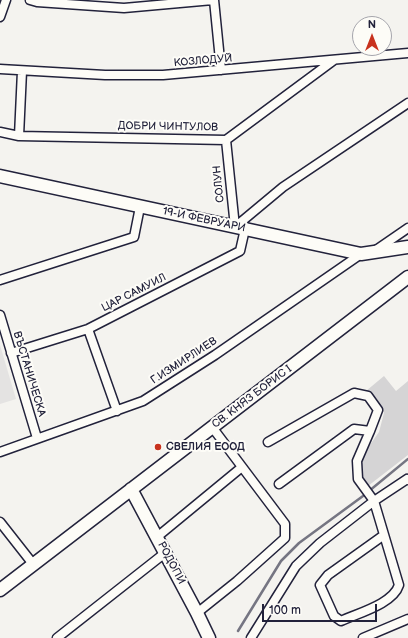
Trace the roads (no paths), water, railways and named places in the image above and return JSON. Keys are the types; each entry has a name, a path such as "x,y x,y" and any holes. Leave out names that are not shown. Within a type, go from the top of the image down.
{"street":[{"path":"0,17 6,0"},
{"path":"30,0 37,2 124,8 214,0 221,70"},
{"name":"КОЗЛОДУЙ","path":"0,69 105,75 163,76 408,53"},
{"name":"ДОБРИ ЧИНТУЛОВ","path":"0,132 19,136 226,140 334,60"},
{"path":"19,136 22,71"},
{"path":"240,228 283,187 408,103"},
{"name":"СОЛУН","path":"226,140 240,228"},
{"name":"19-И ФЕВРУАРИ","path":"0,176 361,254 408,247"},
{"path":"0,280 134,237 140,207"},
{"name":"ЦАР САМУИЛ","path":"11,353 88,329 240,251 240,228"},
{"path":"376,251 408,228"},
{"name":"Г.ИЗМИРЛИЕВ","path":"0,452 143,401 215,354 361,254"},
{"name":"СВ. КНЯЗ БОРИС I","path":"0,590 408,277"},
{"name":"ВЪСТАНИЧЕСКА","path":"0,315 37,438"},
{"path":"88,329 117,411"},
{"path":"268,442 354,392 368,396 378,410 357,461 358,479 374,501 399,585 397,591 386,601 341,621 334,616 320,585 328,575 384,535"},
{"path":"197,613 237,581 285,538 285,524 212,427"},
{"path":"279,484 354,429 370,431"},
{"path":"157,537 242,467"},
{"path":"251,638 296,566 320,543 374,501 407,479 408,480"},
{"name":"РОДОПИ","path":"131,489 209,638"},
{"path":"0,522 33,564"},
{"path":"57,638 165,553"},
{"path":"363,638 408,619"}],"waterway":[{"path":"238,631 281,561 299,543 363,496 408,459"}],"place":[{"name":"СВЕЛИЯ ЕООД","path":"158,447"}]}
